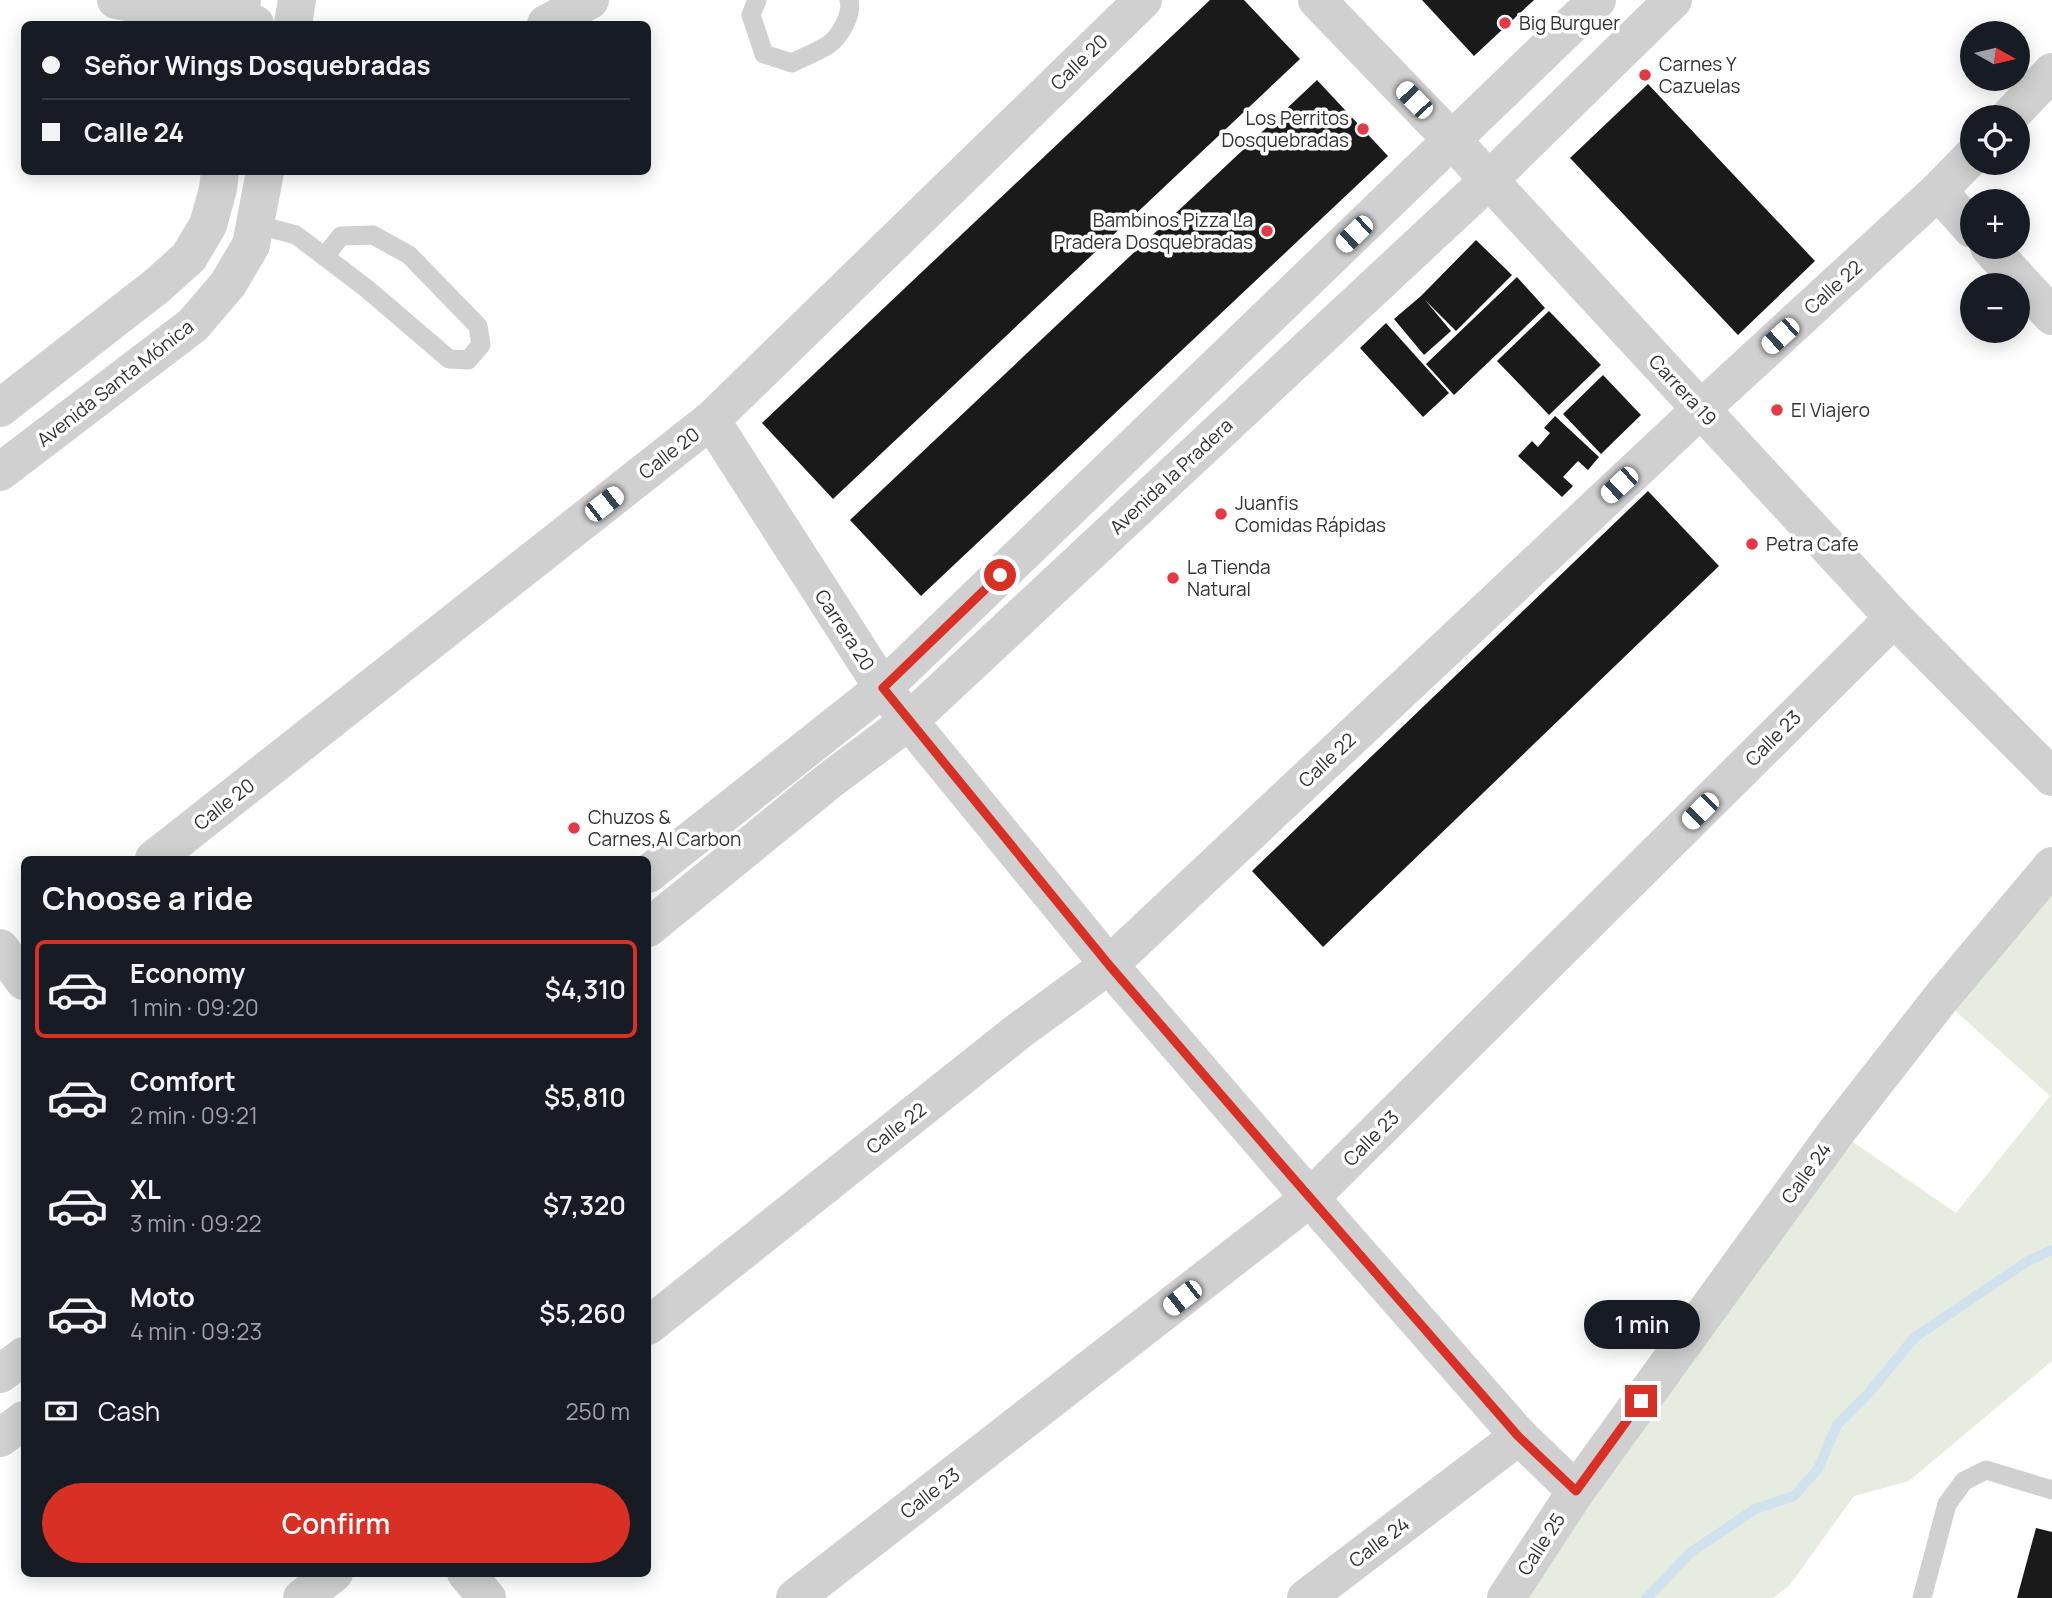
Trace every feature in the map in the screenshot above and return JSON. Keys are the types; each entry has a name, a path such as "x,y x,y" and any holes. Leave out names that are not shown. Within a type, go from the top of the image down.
{"street":[{"path":"116,0 243,18"},
{"path":"294,21 297,0"},
{"path":"552,21 590,0"},
{"name":"Calle 20","path":"158,856 711,420 1143,0"},
{"name":"Carrera 19","path":"1317,0 1452,140 1894,618 2052,777"},
{"path":"651,872 883,688 1597,0"},
{"name":"Avenida la Pradera","path":"651,926 830,780 909,721 1489,180 1673,0"},
{"path":"2020,105 2052,72"},
{"name":"Calle 22","path":"651,1324 1020,1030 1109,965 1960,168"},
{"path":"0,408 134,304 189,257 208,225 220,175"},
{"name":"Avenida Santa Mónica","path":"0,472 193,325 228,284 251,245 264,175"},
{"path":"1938,191 1960,216"},
{"path":"2000,259 2052,316"},
{"name":"Carrera 20","path":"711,420 883,688 909,721 1109,965 1310,1198 1518,1436 1576,1491"},
{"name":"Calle 23","path":"796,1598 1310,1198 1894,618"},
{"name":"Calle 24","path":"1576,1491 1837,1131 1941,998 2052,866"},
{"path":"0,1374 21,1358"},
{"path":"0,1438 21,1422"},
{"name":"Calle 24","path":"1306,1598 1518,1436"},
{"name":"Calle 25","path":"1506,1598 1576,1491"},
{"path":"302,1598 329,1577"},
{"path":"469,1577 487,1598"}],"lane":[{"path":"757,0 751,15 764,54 792,63 831,44 845,23 849,0"},
{"path":"256,224 296,235 366,288 449,359 468,360 481,345 478,326 409,255 373,235 341,236 325,256"},
{"path":"1922,1598 1947,1504 1964,1481 1986,1470 2052,1490"}],"shaded area":[{"path":"2052,866 2052,1361 1909,1481 1854,1496 1789,1586 1773,1598 1506,1598 1837,1131 1956,1213 2050,1096 1941,998"}],"building":[{"path":"1210,0 1244,0 1300,59 833,499 762,423"},
{"path":"1422,0 1534,0 1474,56"},
{"path":"1317,80 1388,156 921,596 850,520"},
{"path":"1648,84 1815,261 1738,335 1570,158"},
{"path":"1476,240 1512,275 1456,331 1425,300 1451,331 1424,355 1394,319 1421,296"},
{"path":"1517,277 1545,308 1454,395 1426,364"},
{"path":"1549,311 1601,365 1549,415 1497,361"},
{"path":"1386,323 1449,393 1423,417 1360,348"},
{"path":"1603,375 1641,415 1601,454 1563,414"},
{"path":"1555,416 1599,457 1588,470 1578,461 1563,477 1573,486 1562,497 1518,456 1532,441 1538,447 1550,433 1544,428"},
{"path":"1648,491 1719,566 1323,947 1252,871"},
{"path":"2036,1528 2052,1532 2052,1598 2017,1598"}],"waterway":[{"path":"1646,1598 1690,1553 1755,1509 1794,1496 1818,1469 1837,1425 1867,1395 1915,1337 2028,1261 2052,1250"}],"place":[{"name":"Big Burguer","path":"1505,23"},
{"name":"Carnes Y Cazuelas","path":"1645,75"},
{"name":"Los Perritos Dosquebradas","path":"1363,129"},
{"name":"Bambinos Pizza La Pradera Dosquebradas","path":"1267,231"},
{"name":"El Viajero","path":"1777,410"},
{"name":"Juanfis Comidas Rápidas","path":"1221,514"},
{"name":"Petra Cafe","path":"1752,544"},
{"name":"La Tienda Natural","path":"1173,578"},
{"name":"Chuzos & Carnes,Al Carbon","path":"574,828"}],"route":[{"path":"1000,575 883,688 1109,965 1518,1436 1576,1491 1641,1401"}]}
